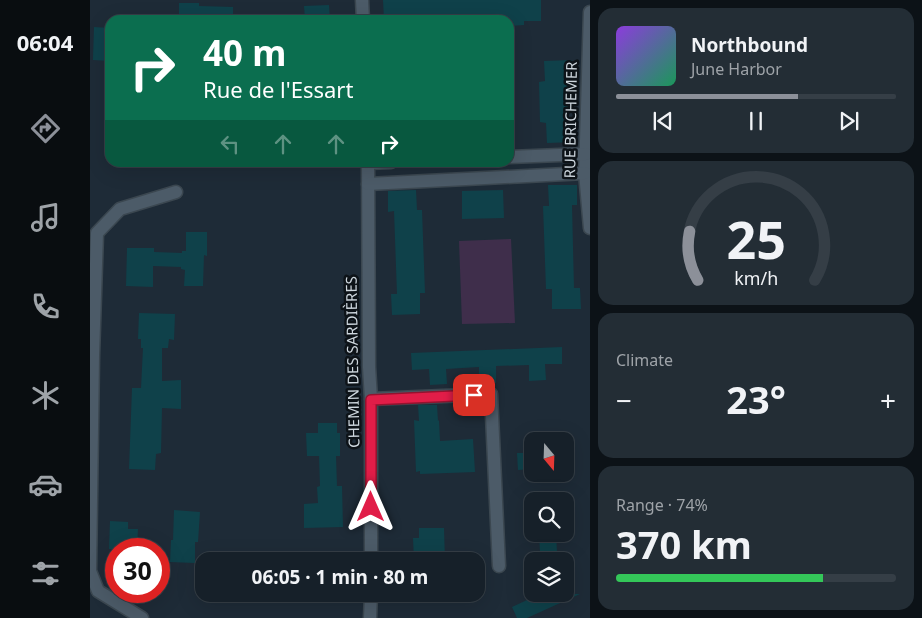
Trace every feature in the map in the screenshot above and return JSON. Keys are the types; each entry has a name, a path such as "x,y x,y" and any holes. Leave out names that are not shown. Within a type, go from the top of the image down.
{"street":[{"path":"362,0 363,15"},
{"name":"RUE BRICHEMER","path":"590,12 585,173 590,228"},
{"path":"514,158 586,154"},
{"name":"CHEMIN DES SARDIÈRES","path":"368,167 371,552"},
{"path":"368,184 585,173"},
{"path":"142,618 94,591 90,571 91,356 97,233 120,209 176,192"},
{"path":"371,400 491,394 499,566"},
{"path":"370,602 370,618"}],"shaded area":[{"path":"511,239 515,323 462,324 459,241"}],"building":[{"path":"383,0 541,0 541,21 524,21 524,25 514,26 514,15 384,15"},
{"path":"179,3 199,3 199,6 233,7 233,15 179,15"},
{"path":"329,5 330,15 305,15 304,6"},
{"path":"94,27 105,28 105,61 93,60"},
{"path":"572,60 573,80 567,80 569,122 574,122 575,142 547,143 546,123 540,122 539,82 545,81 544,61"},
{"path":"548,185 577,185 577,205 572,205 574,288 580,288 581,309 552,309 552,289 546,289 543,206 549,206"},
{"path":"416,190 417,210 422,210 425,293 420,293 420,314 392,315 391,294 397,294 394,211 388,212 388,191"},
{"path":"503,190 504,218 462,219 462,191"},
{"path":"186,232 207,232 207,256 204,255 203,286 184,286 185,270 181,269 181,267 153,266 153,287 126,286 127,248 154,248 154,252 182,253 182,251 186,251"},
{"path":"139,313 175,314 174,340 169,339 168,348 162,348 162,381 181,380 181,409 162,408 161,453 156,454 155,470 129,469 132,388 141,388 143,348 141,348 141,339 138,339"},
{"path":"562,347 562,364 545,364 546,380 529,381 529,365 496,366 496,383 479,383 479,367 446,369 447,384 430,385 429,369 412,370 411,353"},
{"path":"418,405 437,405 440,441 473,439 475,472 420,474 420,471 416,472 414,420 419,421"},
{"path":"318,423 337,423 337,433 340,433 340,456 336,456 337,486 342,486 343,527 304,528 304,504 318,503 317,487 320,486 319,456 307,456 306,433 318,433"},
{"path":"517,453 524,453 524,470 518,470"},
{"path":"174,510 200,512 198,542 195,542 195,563 170,562 171,540 173,540"},
{"path":"110,521 128,522 128,529 138,529 138,538 109,538"},
{"path":"419,528 444,528 445,552 414,552 413,538 419,538"},
{"path":"539,542 556,542 557,552 540,552"},
{"path":"524,601 562,602 527,618 517,618 512,607"}],"route":[{"path":"371,507 371,400 474,395"}]}
